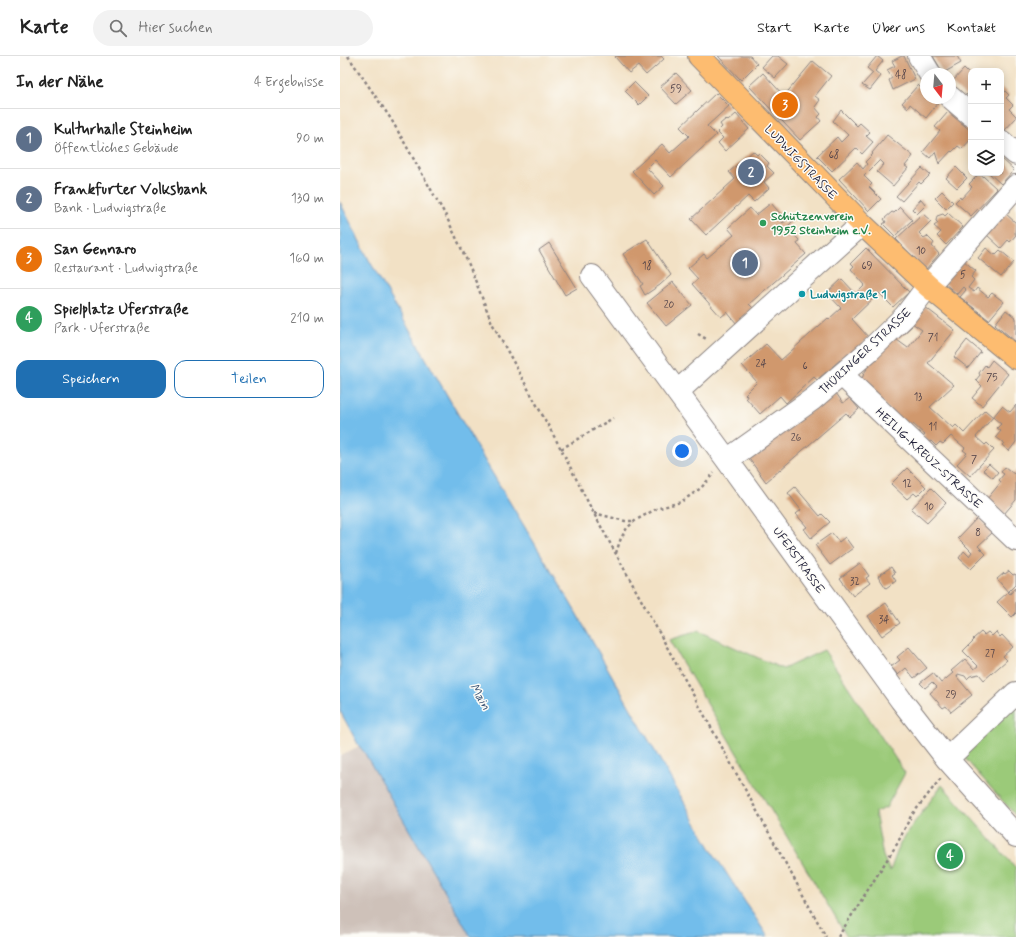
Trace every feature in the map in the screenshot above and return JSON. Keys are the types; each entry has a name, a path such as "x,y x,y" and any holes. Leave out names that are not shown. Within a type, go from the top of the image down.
{"main road":[{"name":"LUDWIGSTRASSE","path":"699,56 862,224 928,286 1016,358"}],"street":[{"path":"919,56 926,68"},
{"path":"956,102 968,112"},
{"path":"1004,144 1016,154"},
{"name":"THÜRINGER STRASSE","path":"721,466 802,407 842,375 905,316 928,286 1016,186"},
{"path":"677,392 862,224"},
{"name":"UFERSTRASSE","path":"592,276 677,392 721,466 901,700 945,768 1016,836"},
{"name":"HEILIG-KREUZ-STRASSE","path":"842,375 1013,531"},
{"path":"945,768 1016,693"}],"path":[{"path":"348,56 391,119 446,216 470,267 492,323 561,449 615,553 826,937"},
{"path":"698,334 708,340"},
{"path":"561,449 613,418"},
{"path":"615,553 627,528 636,520 656,509 681,502 701,488 721,466"},
{"path":"593,512 625,521 636,520"},
{"path":"838,937 897,844 911,816 945,768"}],"shaded area":[{"path":"359,746 364,752 471,937 340,937 340,756"}],"green space":[{"path":"698,631 783,669 824,650 905,773 886,808 875,812 883,856 890,871 900,844 942,785 1016,868 1016,937 847,937 669,640"},
{"path":"1016,702 1016,816 961,754"}],"water":[{"name":"Main","path":"340,202 369,260 485,461 571,604 712,851 768,937 471,937 364,752 359,746 340,711"}],"building":[{"path":"661,56 664,59 646,75 638,66 629,73 615,57"},
{"path":"718,56 750,56 757,64 741,80"},
{"path":"772,56 778,56 788,64 775,78 762,67"},
{"path":"877,56 883,61 875,71 881,76 870,90 862,85 873,73 867,68"},
{"path":"904,56 915,79 893,90 889,80 892,78 887,70 895,66 892,61"},
{"path":"933,56 957,56 961,63 952,68 940,68"},
{"path":"813,61 831,76 815,96 820,100 815,107 821,114 818,117 821,121 800,140 749,86 763,73 784,96"},
{"path":"964,69 968,73 968,93 965,96 956,88 956,78"},
{"path":"676,73 692,90 676,104 660,87"},
{"path":"634,82 648,96 639,105 625,91"},
{"path":"918,85 920,87 920,104 937,104 926,118 910,104 908,108 902,103"},
{"path":"1004,90 1009,95 1006,98 1013,105 1009,109 1016,116 1016,118 1004,131"},
{"path":"716,93 729,106 707,126 716,135 671,177 655,160 647,168 664,186 654,195 632,171 662,144 670,153 689,136 680,127"},
{"path":"841,110 857,126 860,123 870,132 866,136 873,142 862,154 856,148 832,171 817,156 837,137 841,142 848,135 833,121"},
{"path":"948,112 968,129 968,142 962,149 958,146 952,152 951,151 939,164 935,152 930,158 923,152 940,131 935,127"},
{"path":"736,114 749,129 725,151 718,143 723,138 717,132 722,127 720,124 726,119 728,121"},
{"path":"887,135 913,156 905,166 908,168 893,186 877,172 884,164 880,160 864,176 872,184 869,187 881,199 869,211 839,179 857,162 863,169 867,164 865,162"},
{"path":"753,151 757,155 759,153 769,163 767,166 774,173 764,182 769,188 754,202 748,196 706,235 691,219 735,179 729,172"},
{"path":"1004,161 1014,170 1001,184 992,176 1004,176"},
{"path":"956,167 967,178 957,188 946,178"},
{"path":"922,168 930,175 921,184 919,182 902,201 896,196"},
{"path":"977,176 983,176 997,189 971,216 955,202 960,197 961,199 972,187 969,184"},
{"path":"942,191 953,202 946,209 935,198"},
{"path":"921,199 926,205 917,214 912,209"},
{"path":"771,203 783,217 780,220 783,223 790,219 793,221 787,227 799,240 797,244 806,254 749,304 754,309 737,324 727,312 721,317 692,284 698,279 688,268 704,254 707,258 734,235 728,228 750,208 756,215"},
{"path":"900,207 912,220 895,236 883,224 886,222 884,219"},
{"path":"948,213 963,227 946,245 937,236 941,232 934,226 938,223 936,221 937,216 943,214 945,216"},
{"path":"1005,213 1016,223 1016,235 1010,242 1008,240 1001,248 986,234"},
{"path":"923,214 931,221 919,233 924,238 927,236 934,243 932,246 939,254 925,270 896,239"},
{"path":"647,239 671,275 660,285 645,295 640,286 643,284 623,254"},
{"path":"549,243 577,288 565,295 539,250"},
{"path":"866,248 909,292 893,307 879,293 852,319 869,338 843,363 840,360 832,367 835,369 829,375 826,372 817,380 814,377 786,403 780,396 760,414 746,398 747,396 745,394 757,382 742,365 766,344 781,360 828,318 829,319 841,308 827,293 842,279 856,294 865,285 851,269 854,266 851,263"},
{"path":"986,248 995,255 1000,250 1014,262 1001,277 978,258"},
{"path":"963,260 976,271 971,277 974,280 968,288 974,292 977,288 988,297 992,293 1004,302 989,320 960,297 966,290 963,287 957,294 944,283"},
{"path":"673,282 692,305 666,326 647,303"},
{"path":"925,307 955,330 928,363 954,385 930,407 953,428 956,425 964,433 985,410 993,417 976,437 985,445 987,443 994,450 970,476 957,464 967,453 963,450 965,448 951,436 943,444 940,442 936,446 931,441 929,442 923,437 925,435 912,423 906,429 862,379 867,369 864,366 908,322 912,326 897,340 908,348 922,330 912,323"},
{"path":"1006,310 1016,318 1016,342 995,324"},
{"path":"967,340 981,352 968,368 954,357"},
{"path":"992,360 1008,374 982,406 972,398 982,386 976,380 980,375 979,373 985,365 987,367"},
{"path":"836,393 843,403 850,398 859,409 850,417 846,413 766,482 747,456"},
{"path":"1016,405 1016,442 1009,451 1002,445 1004,443 996,437 1001,431 997,428 1001,424 993,417 1002,406 1010,412"},
{"path":"989,464 998,472 993,478 983,470"},
{"path":"1005,467 1014,474 1016,471 1016,500 1004,514 987,499 1001,482 999,480 1004,474 1001,472"},
{"path":"907,468 926,487 917,496 914,493 907,499 891,484"},
{"path":"795,487 820,516 822,514 830,522 811,538 804,529 807,527 796,514 801,510 788,493"},
{"path":"931,488 946,503 927,523 911,509"},
{"path":"978,517 993,532 978,546 986,554 971,569 959,558 964,551 969,556 972,552 958,538"},
{"path":"832,533 839,542 845,537 853,548 830,565 815,545"},
{"path":"860,563 869,576 866,578 870,583 853,596 840,578"},
{"path":"891,567 895,573 892,575 896,581 886,588 878,576"},
{"path":"1009,571 1013,575 1016,575 1016,584 1008,592 997,579"},
{"path":"1016,587 1016,613 1012,617 997,602 1008,592 1010,594"},
{"path":"886,603 900,623 882,636 868,616"},
{"path":"981,632 984,635 988,632 992,636 996,632 1000,637 1002,635 1013,647 1003,656 1007,660 984,680 979,674 970,676 967,679 965,676 958,674 957,677 972,695 951,712 946,706 943,708 930,693 937,687 932,682 925,688 920,683 933,673 941,683 953,673 951,671 965,659 974,669 978,666 963,651"},
{"path":"909,647 927,668 914,678 906,668 898,675 891,667 900,660 897,657"}],"place":[{"name":"San Gennaro","path":"785,105"},
{"name":"Frankfurter Volksbank","path":"751,172"},
{"name":"Schützenverein 1952 Steinheim e.V.","path":"763,223"},
{"name":"Kulturhalle Steinheim","path":"745,263"},
{"name":"Ludwigstraße 1","path":"802,294"},
{"name":"Spielplatz Uferstraße","path":"950,856"}]}
